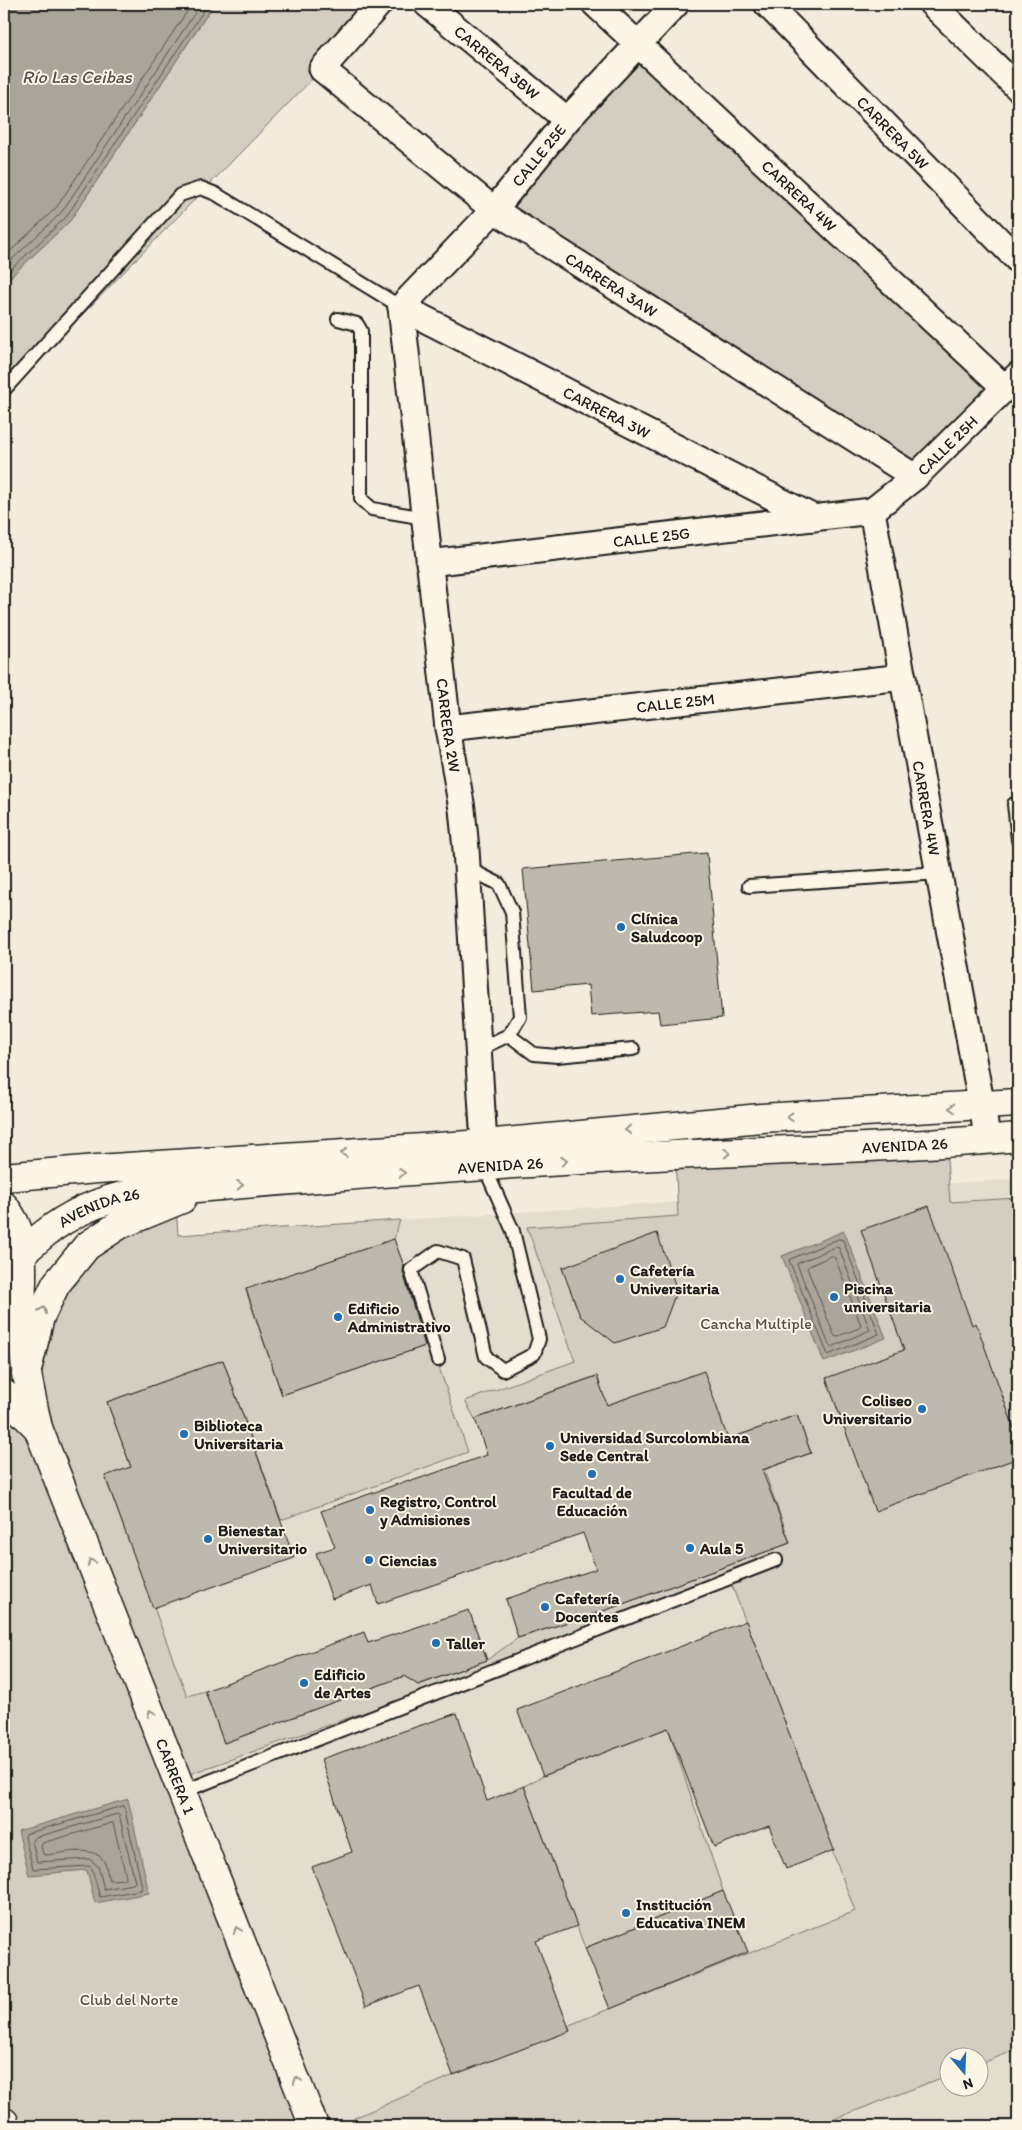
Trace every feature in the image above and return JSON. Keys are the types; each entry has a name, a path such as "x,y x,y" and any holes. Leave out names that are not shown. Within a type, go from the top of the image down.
{"main road":[{"name":"AVENIDA 26","path":"13,1260 44,1234 76,1213 105,1200 131,1194 212,1187 484,1155 761,1118 1018,1103"},
{"name":"AVENIDA 26","path":"4,1177 97,1168 484,1155 674,1155 946,1144 1018,1138"},
{"path":"26,1374 40,1316 56,1284 87,1246 127,1221 212,1187"},
{"path":"4,1206 13,1218 20,1235 13,1260 22,1307 26,1374 38,1428"},
{"path":"4,1394 38,1428"},
{"name":"CARRERA 1","path":"38,1428 314,2126"}],"street":[{"name":"CARRERA 3AW","path":"379,4 322,68 494,210 915,477"},
{"name":"CARRERA 3BW","path":"427,4 567,120"},
{"name":"CARRERA 4W","path":"595,4 637,45 1011,381"},
{"name":"CALLE 25E","path":"401,307 494,210 567,120 676,4"},
{"name":"CARRERA 5W","path":"767,4 1018,260"},
{"path":"932,4 1018,88"},
{"name":"CARRERA 2W","path":"401,307 448,728 462,809 479,1049 484,1155"},
{"name":"CARRERA 3W","path":"401,307 814,518"},
{"name":"CALLE 25H","path":"872,511 915,477 1011,381"},
{"name":"CARRERA 4W","path":"872,511 988,1140"},
{"name":"CALLE 25G","path":"429,563 872,511"},
{"name":"CALLE 25M","path":"448,728 903,677"}],"lane":[{"path":"4,390 180,194 201,188 216,194 401,307"},
{"path":"338,319 357,324 361,331 361,499 372,508 425,518"},
{"path":"1014,804 1018,840"},
{"path":"467,868 499,884 512,912 520,1017 509,1035 479,1049"},
{"path":"749,886 939,873"},
{"path":"509,1035 534,1054 557,1056 633,1050"},
{"path":"438,1360 411,1270 438,1251 462,1260 486,1357 503,1370 534,1354 540,1339 512,1231 484,1155"},
{"path":"182,1792 776,1560"}],"shaded area":[{"path":"1018,1179 1018,2126 314,2126 181,1777 206,1768 68,1411 73,1297 400,1220"}],"green space":[{"path":"214,4 379,4 322,69 4,395 4,283 70,221"},
{"path":"638,46 1004,388 913,472 492,201"},
{"path":"946,1145 950,1202 1018,1198 1018,2049 990,2060 990,2048 940,2048 940,2078 816,2126 358,2126 354,2118 579,2021 855,1911 731,1583 181,1777 314,2126 4,2126 4,1350 33,1425 40,1330 60,1286 175,1191 178,1235 400,1220 394,1239 246,1290 282,1395 431,1344 468,1452 281,1520 223,1360 107,1402 131,1467 105,1477 187,1696 205,1691 224,1743 404,1676 419,1685 487,1660 518,1638 609,1609 790,1543 764,1470 811,1453 797,1415 644,1468 704,1372 607,1405 596,1376 475,1419 465,1401 575,1361 527,1227 678,1216 675,1155"},
{"path":"668,1728 723,1891 585,1948 524,1786 543,1776"}],"water":[{"name":"Río Las Ceibas","path":"7,4 214,4 70,221 4,283 4,8"},
{"name":"Piscina universitaria","path":"844,1231 886,1338 824,1362 782,1256"},
{"path":"128,1799 149,1893 95,1903 87,1870 29,1875 18,1831"}],"building":[{"name":"Clínica Saludcoop","path":"707,853 722,1018 660,1024 658,1011 591,1016 588,985 534,990 523,869"},
{"name":"Coliseo Universitario","path":"929,1206 972,1325 976,1323 1018,1439 1018,1458 875,1511 826,1378 904,1350 861,1230"},
{"name":"Cafetería Universitaria","path":"657,1233 677,1290 663,1327 615,1343 580,1316 562,1268"},
{"name":"Edificio Administrativo","path":"394,1239 404,1266 403,1272 425,1346 282,1395 246,1289"},
{"path":"223,1360 294,1558 153,1608 105,1476 131,1467 107,1402"},
{"path":"704,1371 728,1439 797,1415 811,1453 762,1470 790,1543 609,1609 518,1638 506,1599 596,1569 583,1533 378,1604 372,1585 332,1599 316,1553 335,1547 321,1511 487,1455 475,1419 597,1376 607,1405"},
{"name":"Edificio de Artes","path":"469,1610 487,1660 418,1685 404,1676 224,1743 205,1691 364,1632 368,1643"},
{"path":"746,1621 834,1850 786,1869 769,1826 714,1847 668,1728 543,1776 517,1710"},
{"path":"457,1713 487,1801 524,1786 577,1926 536,1941 570,2031 453,2075 419,1986 366,2006 312,1867 352,1852 321,1759"},
{"path":"723,1891 748,1952 610,2009 585,1948"}],"place":[{"name":"Clínica Saludcoop","path":"621,927"},
{"name":"Cafetería Universitaria","path":"620,1279"},
{"name":"Piscina universitaria","path":"834,1297"},
{"name":"Edificio Administrativo","path":"338,1317"},
{"name":"Coliseo Universitario","path":"922,1409"},
{"name":"Biblioteca Universitaria","path":"184,1434"},
{"name":"Universidad Surcolombiana Sede Central","path":"550,1446"},
{"name":"Facultad de Educación","path":"592,1474"},
{"name":"Registro, Control y Admisiones","path":"370,1510"},
{"name":"Bienestar Universitario","path":"208,1539"},
{"name":"Aula 5","path":"690,1548"},
{"name":"Ciencias","path":"369,1560"},
{"name":"Cafetería Docentes","path":"545,1607"},
{"name":"Taller","path":"436,1643"},
{"name":"Edificio de Artes","path":"304,1683"},
{"name":"Institución Educativa INEM","path":"626,1913"}],"park label":[{"name":"Cancha Multiple","path":"756,1323"},
{"name":"Club del Norte","path":"129,1999"}]}
